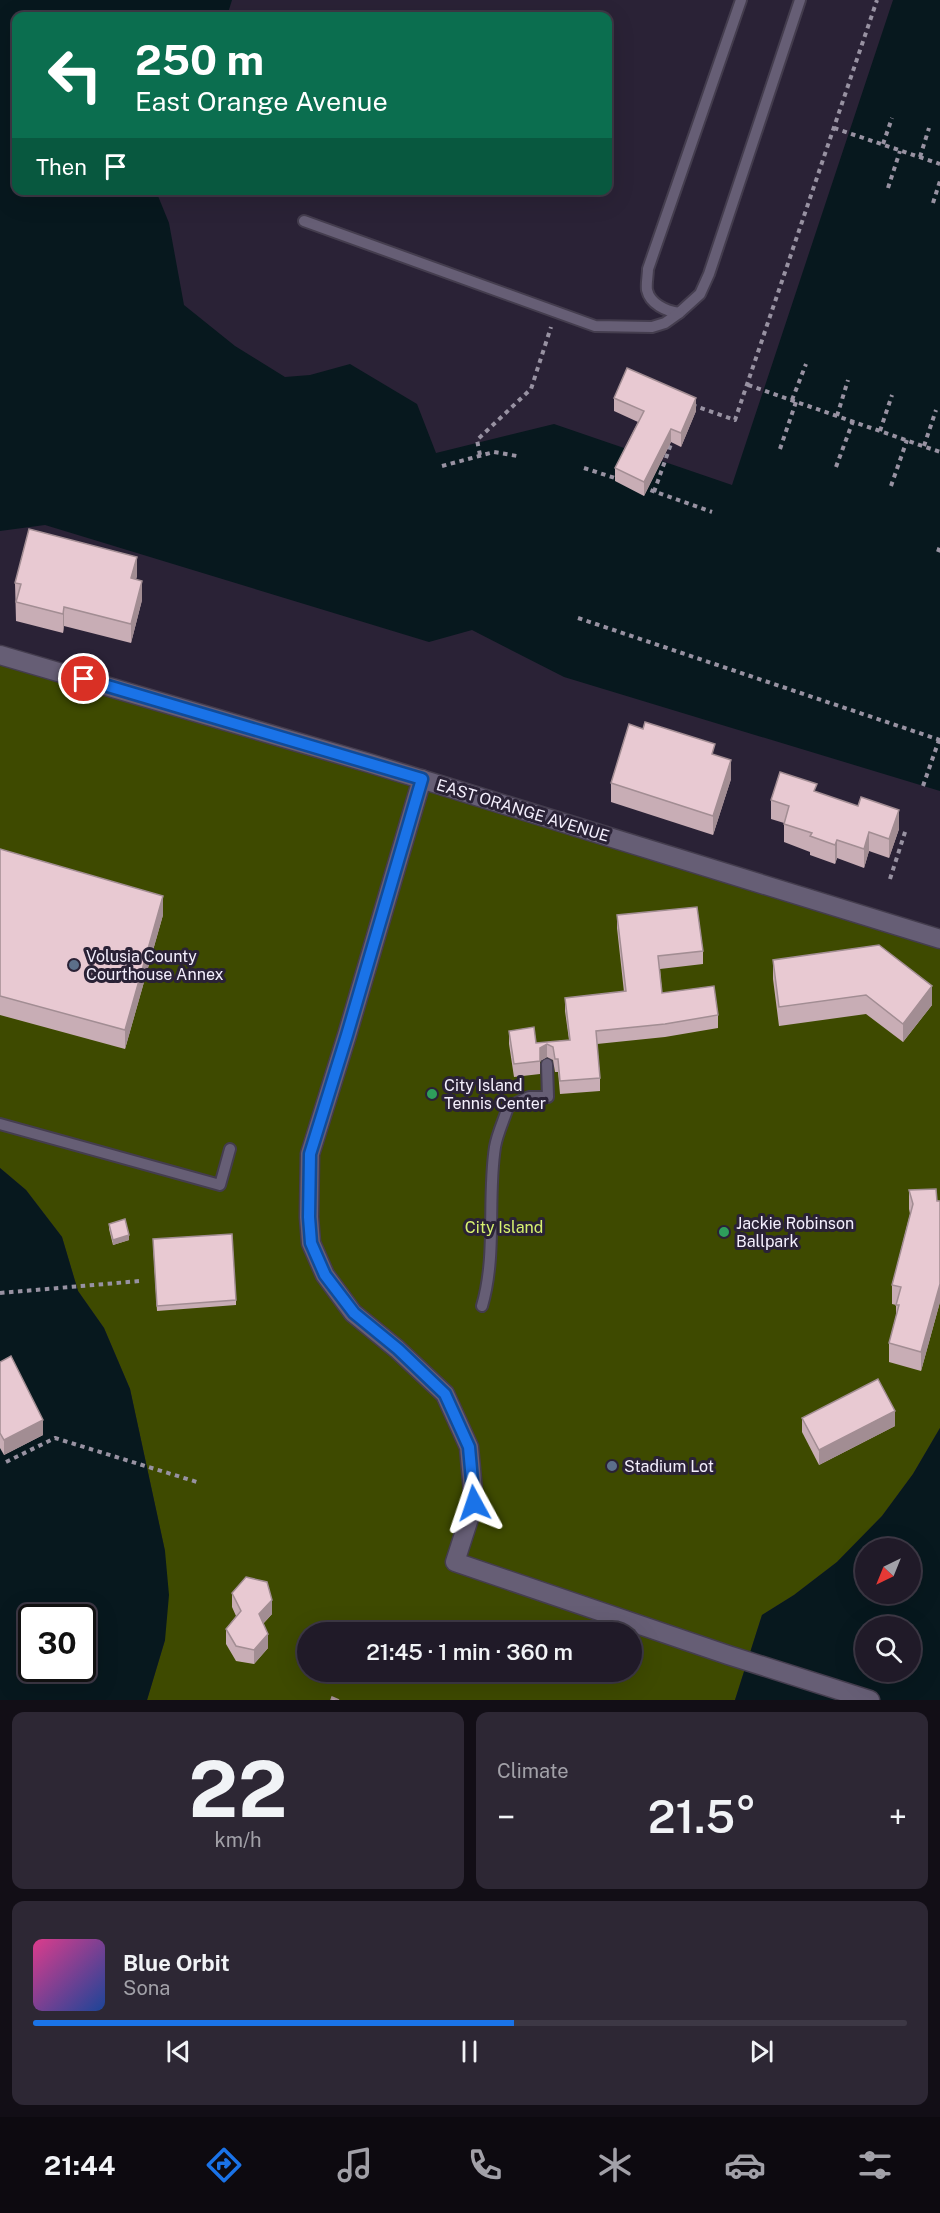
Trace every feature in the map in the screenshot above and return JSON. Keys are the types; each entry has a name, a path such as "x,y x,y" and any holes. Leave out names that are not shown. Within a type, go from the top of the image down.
{"street":[{"name":"EAST ORANGE AVENUE","path":"0,656 168,703 422,779 940,939"},
{"path":"422,779 310,1154 309,1217 311,1243 325,1275 354,1313 398,1349 445,1394 469,1447 474,1503 455,1562 728,1655 870,1700"}],"lane":[{"path":"679,313 660,306 652,298 647,290 648,269 741,0"},
{"path":"304,221 595,326 652,327 665,323 700,294 709,274 800,0"},
{"path":"482,1306 486,1292 490,1250 495,1146 508,1107 529,1096 548,1097 547,1064"},
{"path":"0,1124 220,1185 230,1149"}],"path":[{"path":"686,403 735,420 877,0"},
{"path":"883,144 892,118"},
{"path":"834,128 940,164"},
{"path":"920,157 929,128"},
{"path":"888,188 900,151"},
{"path":"933,202 940,181"},
{"path":"480,455 477,440 531,389 556,312"},
{"path":"780,449 806,364"},
{"path":"837,416 849,381"},
{"path":"748,385 940,452"},
{"path":"880,431 892,395"},
{"path":"924,446 936,410"},
{"path":"836,467 853,421"},
{"path":"654,492 675,432"},
{"path":"891,486 907,440"},
{"path":"442,466 494,452 517,456"},
{"path":"584,468 624,481"},
{"path":"634,485 712,512"},
{"path":"938,552 940,546"},
{"path":"578,618 940,740 923,786"},
{"path":"890,879 906,829"},
{"path":"0,1293 140,1281"},
{"path":"6,1462 55,1438 197,1482"}],"green space":[{"name":"City Island","path":"0,661 940,939 940,1428 913,1474 882,1516 860,1538 855,1538 855,1544 837,1562 794,1595 762,1615 735,1700 147,1700 165,1640 165,1551 130,1389 104,1328 78,1291 62,1237 26,1190 0,1168"}],"shaded area":[{"path":"0,0 232,0 228,12 12,12 12,195 158,195 169,223 184,305 235,346 285,377 310,375 350,364 417,404 436,453 554,424 732,485 893,0 940,0 940,791 564,677 472,630 429,642 45,525 0,531"},
{"path":"0,1168 26,1190 62,1237 78,1291 104,1328 130,1389 165,1551 169,1595 165,1640 147,1700 0,1700"},
{"path":"940,1428 940,1700 735,1700 762,1615 794,1595 837,1562 855,1544 855,1604 921,1604 921,1538 860,1538 882,1516 913,1474"}],"building":[{"path":"627,368 696,398 681,433 671,429 644,482 615,468 644,411 614,398"},
{"path":"29,529 137,557 131,578 142,581 131,624 64,607 63,614 16,602 21,584 15,583"},
{"path":"645,722 715,744 712,754 731,760 713,816 611,783 629,724 643,729"},
{"path":"780,772 817,784 814,791 858,806 861,797 899,810 889,839 869,832 864,849 837,840 835,845 810,836 812,833 784,824 789,806 771,800"},
{"name":"Volusia County Courthouse Annex","path":"0,849 163,896 125,1030 0,996"},
{"path":"697,907 703,951 658,956 662,993 714,986 718,1015 665,1024 596,1031 600,1078 560,1081 558,1059 555,1059 553,1047 547,1044 540,1048 540,1061 514,1064 509,1031 534,1027 536,1043 570,1040 565,998 626,991 617,915"},
{"path":"879,945 932,986 903,1024 866,995 779,1007 773,960"},
{"path":"936,1189 937,1201 940,1201 940,1284 921,1352 889,1343 899,1305 896,1305 901,1287 892,1285 913,1204 909,1190"},
{"path":"125,1219 129,1235 113,1240 109,1224"},
{"path":"232,1234 236,1300 157,1306 153,1239"},
{"path":"11,1356 43,1420 4,1440 0,1433 0,1362"},
{"path":"878,1379 895,1411 819,1450 802,1418"},
{"path":"246,1577 267,1582 272,1600 259,1614 268,1634 254,1650 236,1646 226,1629 241,1611 232,1593"}],"place":[{"name":"Volusia County Courthouse Annex","path":"74,965"},
{"name":"City Island Tennis Center","path":"432,1094"},
{"name":"Jackie Robinson Ballpark","path":"724,1232"},
{"name":"Stadium Lot","path":"612,1466"}],"route":[{"path":"84,679 422,779 310,1154 309,1217 311,1243 325,1275 354,1313 398,1349 445,1394 469,1447 474,1503"}]}
